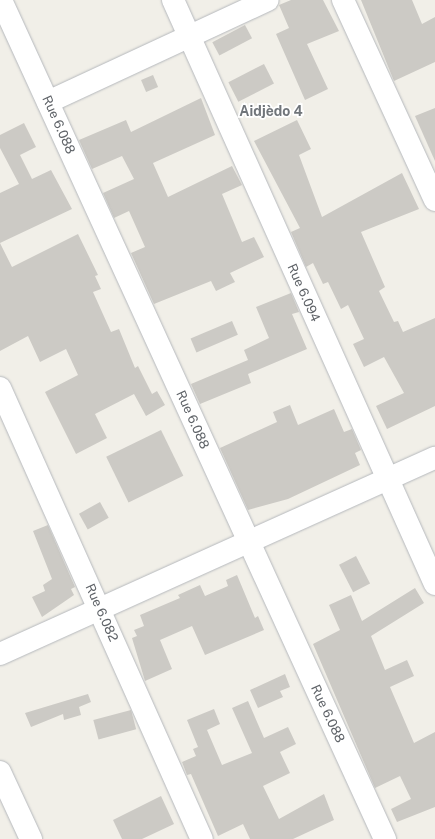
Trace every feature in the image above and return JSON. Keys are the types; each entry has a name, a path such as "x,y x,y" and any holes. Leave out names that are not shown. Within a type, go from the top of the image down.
{"street":[{"name":"Rue 6.088","path":"1,0 385,839"},
{"name":"Rue 6.094","path":"173,0 386,480 435,584"},
{"path":"48,102 268,0"},
{"path":"343,0 435,200"},
{"name":"Rue 6.082","path":"0,388 202,839"},
{"path":"0,654 435,458"},
{"path":"0,772 31,839"}],"building":[{"path":"291,0 323,0 339,31 307,44 328,89 305,100 276,34 289,28 279,5"},
{"path":"361,0 412,0 422,24 435,17 435,62 394,81"},
{"path":"245,25 252,38 219,56 212,42"},
{"path":"264,64 274,84 238,102 228,82"},
{"path":"153,75 158,87 146,92 141,80"},
{"path":"201,98 215,135 153,163 168,197 232,166 242,185 222,194 242,242 254,237 264,257 230,273 235,282 216,291 211,281 154,304 131,253 145,247 129,211 114,218 103,193 134,179 122,156 92,169 79,140 126,120 131,132"},
{"path":"435,108 435,161 415,116"},
{"path":"297,120 311,149 299,155 322,217 402,173 419,209 361,232 385,287 379,291 394,322 398,321 403,332 435,318 435,406 387,429 376,406 404,393 384,357 364,367 353,344 364,339 348,305 341,309 328,282 323,284 313,263 306,267 291,232 300,228 254,141"},
{"path":"24,123 36,147 20,155 32,179 51,170 72,209 0,243 0,193 19,184 0,148 0,135"},
{"path":"78,234 98,275 95,276 101,289 93,292 111,332 119,329 135,368 138,366 152,394 157,391 165,405 146,416 134,394 95,414 107,438 76,454 45,392 78,375 66,349 40,362 28,336 0,351 0,243 12,267"},
{"path":"291,293 299,312 292,314 307,349 248,374 251,383 200,404 191,384 248,360 244,350 269,338 256,307"},
{"path":"232,321 238,335 196,352 191,339"},
{"path":"290,405 298,425 334,409 344,432 352,429 361,450 355,453 360,465 288,499 248,510 220,448 277,422 273,412"},
{"path":"161,430 183,476 129,503 106,457"},
{"path":"100,502 109,518 88,529 79,514"},
{"path":"48,525 75,587 71,589 74,595 42,617 32,597 45,591 43,585 52,579 33,531"},
{"path":"356,556 370,584 353,592 339,565"},
{"path":"237,575 255,618 258,616 264,630 205,655 192,626 160,640 172,669 145,681 132,638 137,636 134,630 144,626 140,615 180,598 178,595 200,585 205,596 228,586 226,580"},
{"path":"415,588 424,603 371,636 385,670 407,660 414,676 390,687 414,743 435,732 435,807 397,822 391,809 411,799 400,776 375,788 313,644 340,630 329,605 351,595 362,621"},
{"path":"285,674 290,687 280,691 283,697 258,708 250,690"},
{"path":"88,694 91,702 79,707 81,715 64,720 63,714 31,727 25,713"},
{"path":"248,701 264,738 288,727 296,744 280,752 290,773 263,786 279,819 324,794 334,820 293,839 250,839 243,824 218,836 191,774 187,775 182,762 196,756 193,749 198,747 187,720 214,709 220,724 207,730 222,765 252,753 232,708"},
{"path":"131,710 136,729 99,739 93,720"},
{"path":"161,796 174,824 142,839 122,839 113,820"}],"district":[{"name":"Aidjèdo 4","path":"271,111"}]}
